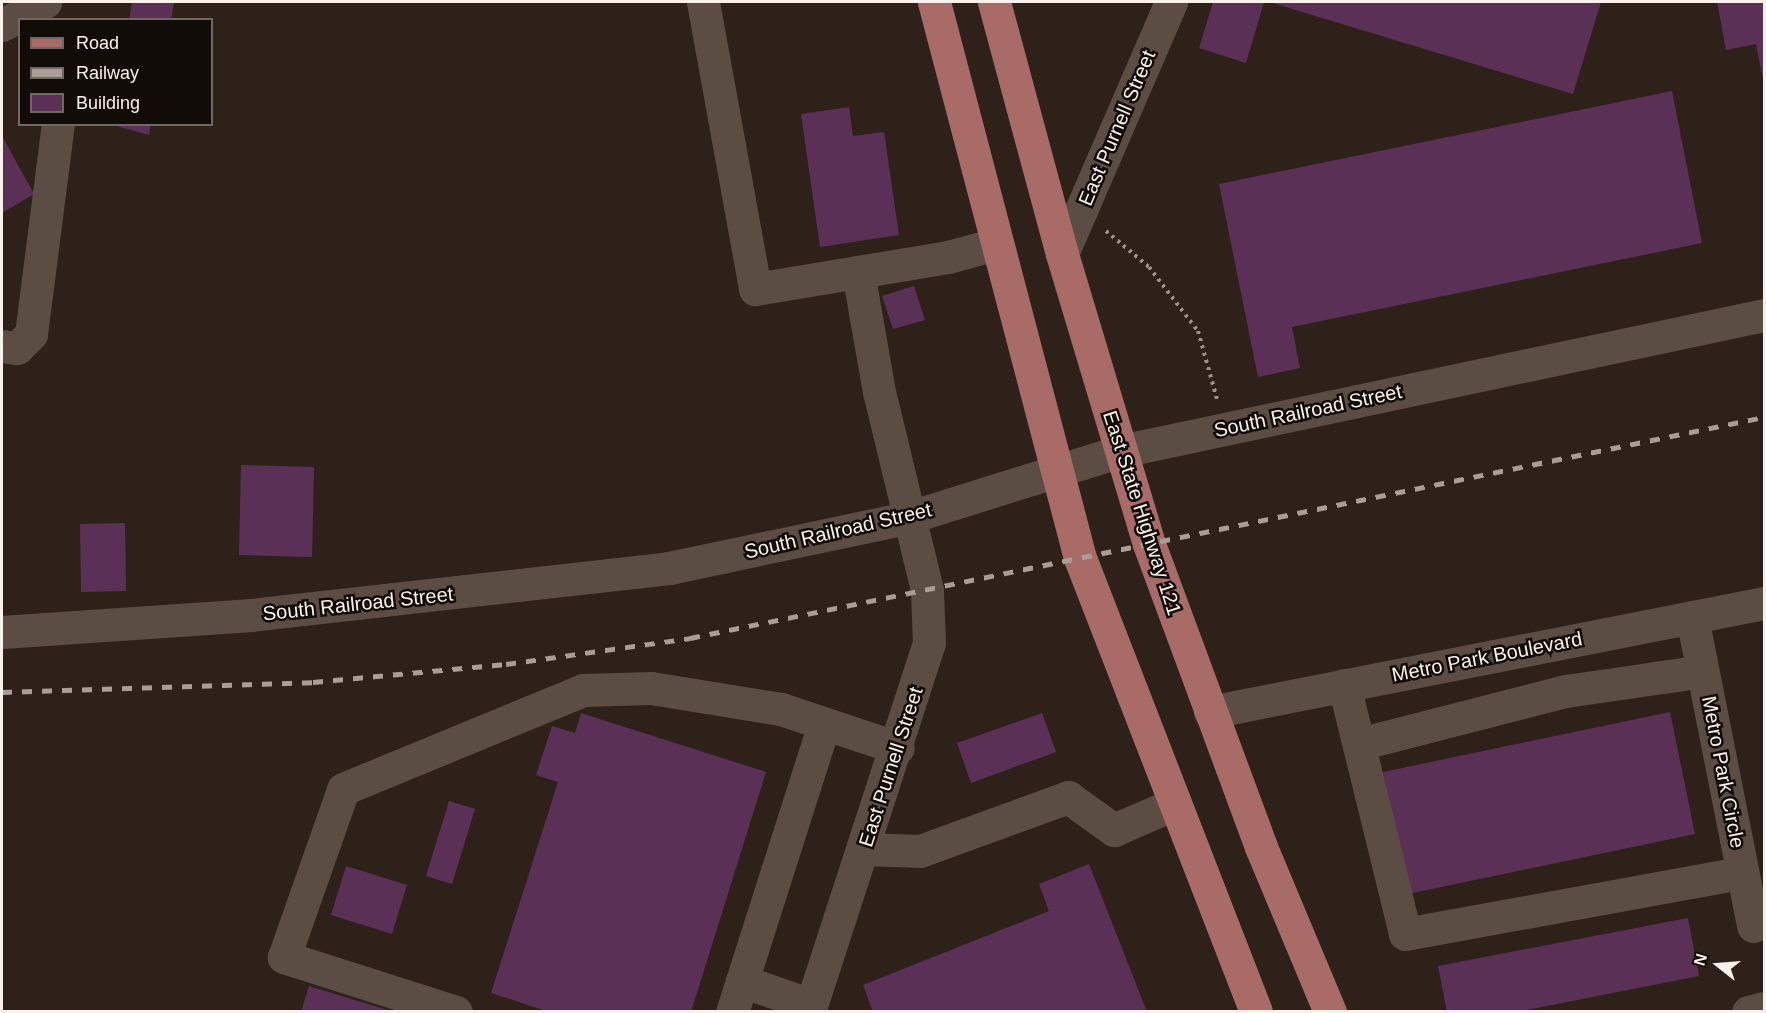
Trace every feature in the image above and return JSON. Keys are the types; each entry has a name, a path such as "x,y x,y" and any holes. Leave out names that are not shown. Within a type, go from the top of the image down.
{"main road":[{"path":"934,2 1080,558 1256,1011"},
{"name":"East State Highway 121","path":"994,2 1062,254 1149,544 1210,712 1330,1011"}],"street":[{"path":"2,25 45,2"},
{"path":"54,2 61,18"},
{"path":"704,2 755,289 948,257 996,244"},
{"name":"East Purnell Street","path":"1062,254 1171,2"},
{"path":"2,346 17,348 31,334 58,126"},
{"name":"East Purnell Street","path":"810,1008 898,748 929,643 927,590 879,392 858,272"},
{"name":"South Railroad Street","path":"2,632 251,615 545,585 669,568 910,518 1121,451 1764,315"},
{"name":"Metro Park Boulevard","path":"1210,712 1764,603"},
{"name":"Metro Park Circle","path":"1692,617 1753,926"},
{"path":"1359,744 1566,691 1703,671"},
{"path":"1344,686 1406,934 1742,873"},
{"path":"456,1011 284,957 343,789 583,690 651,688 781,709 898,748"},
{"path":"732,1011 824,724"},
{"path":"864,849 920,851 1068,797 1114,830 1174,804"},
{"path":"742,981 810,1008"},
{"path":"1749,1011 1764,1008"}],"path":[{"path":"1079,215 1120,238 1149,267 1198,331 1211,367 1223,429"}],"building":[{"path":"132,2 174,2 171,18 129,18"},
{"path":"1213,2 1264,2 1246,63 1199,48"},
{"path":"1269,2 1601,2 1573,94"},
{"path":"1717,2 1764,2 1764,84 1756,44 1726,50"},
{"path":"1672,91 1702,243 1292,327 1300,368 1258,377 1219,184"},
{"path":"849,107 853,136 884,132 899,235 820,247 801,114"},
{"path":"116,126 151,126 149,135"},
{"path":"2,136 34,194 2,213"},
{"path":"914,286 925,320 893,329 882,296"},
{"path":"241,465 314,467 312,557 239,555"},
{"path":"125,523 126,591 81,592 80,524"},
{"path":"1670,712 1695,834 1408,894 1383,772"},
{"path":"581,713 766,772 691,1012 549,1012 491,993 558,782 536,775 552,726 575,733"},
{"path":"1042,713 1056,752 971,783 957,743"},
{"path":"449,801 475,809 452,884 426,876"},
{"path":"1089,864 1147,1012 873,1012 863,985 1049,911 1039,884"},
{"path":"346,866 407,885 392,934 331,915"},
{"path":"1688,918 1699,976 1516,1012 1447,1012 1438,966"},
{"path":"309,986 391,1011 391,1012 301,1012"}],"railway":[{"path":"2,692 313,682 506,664 690,638 1764,417"}]}
